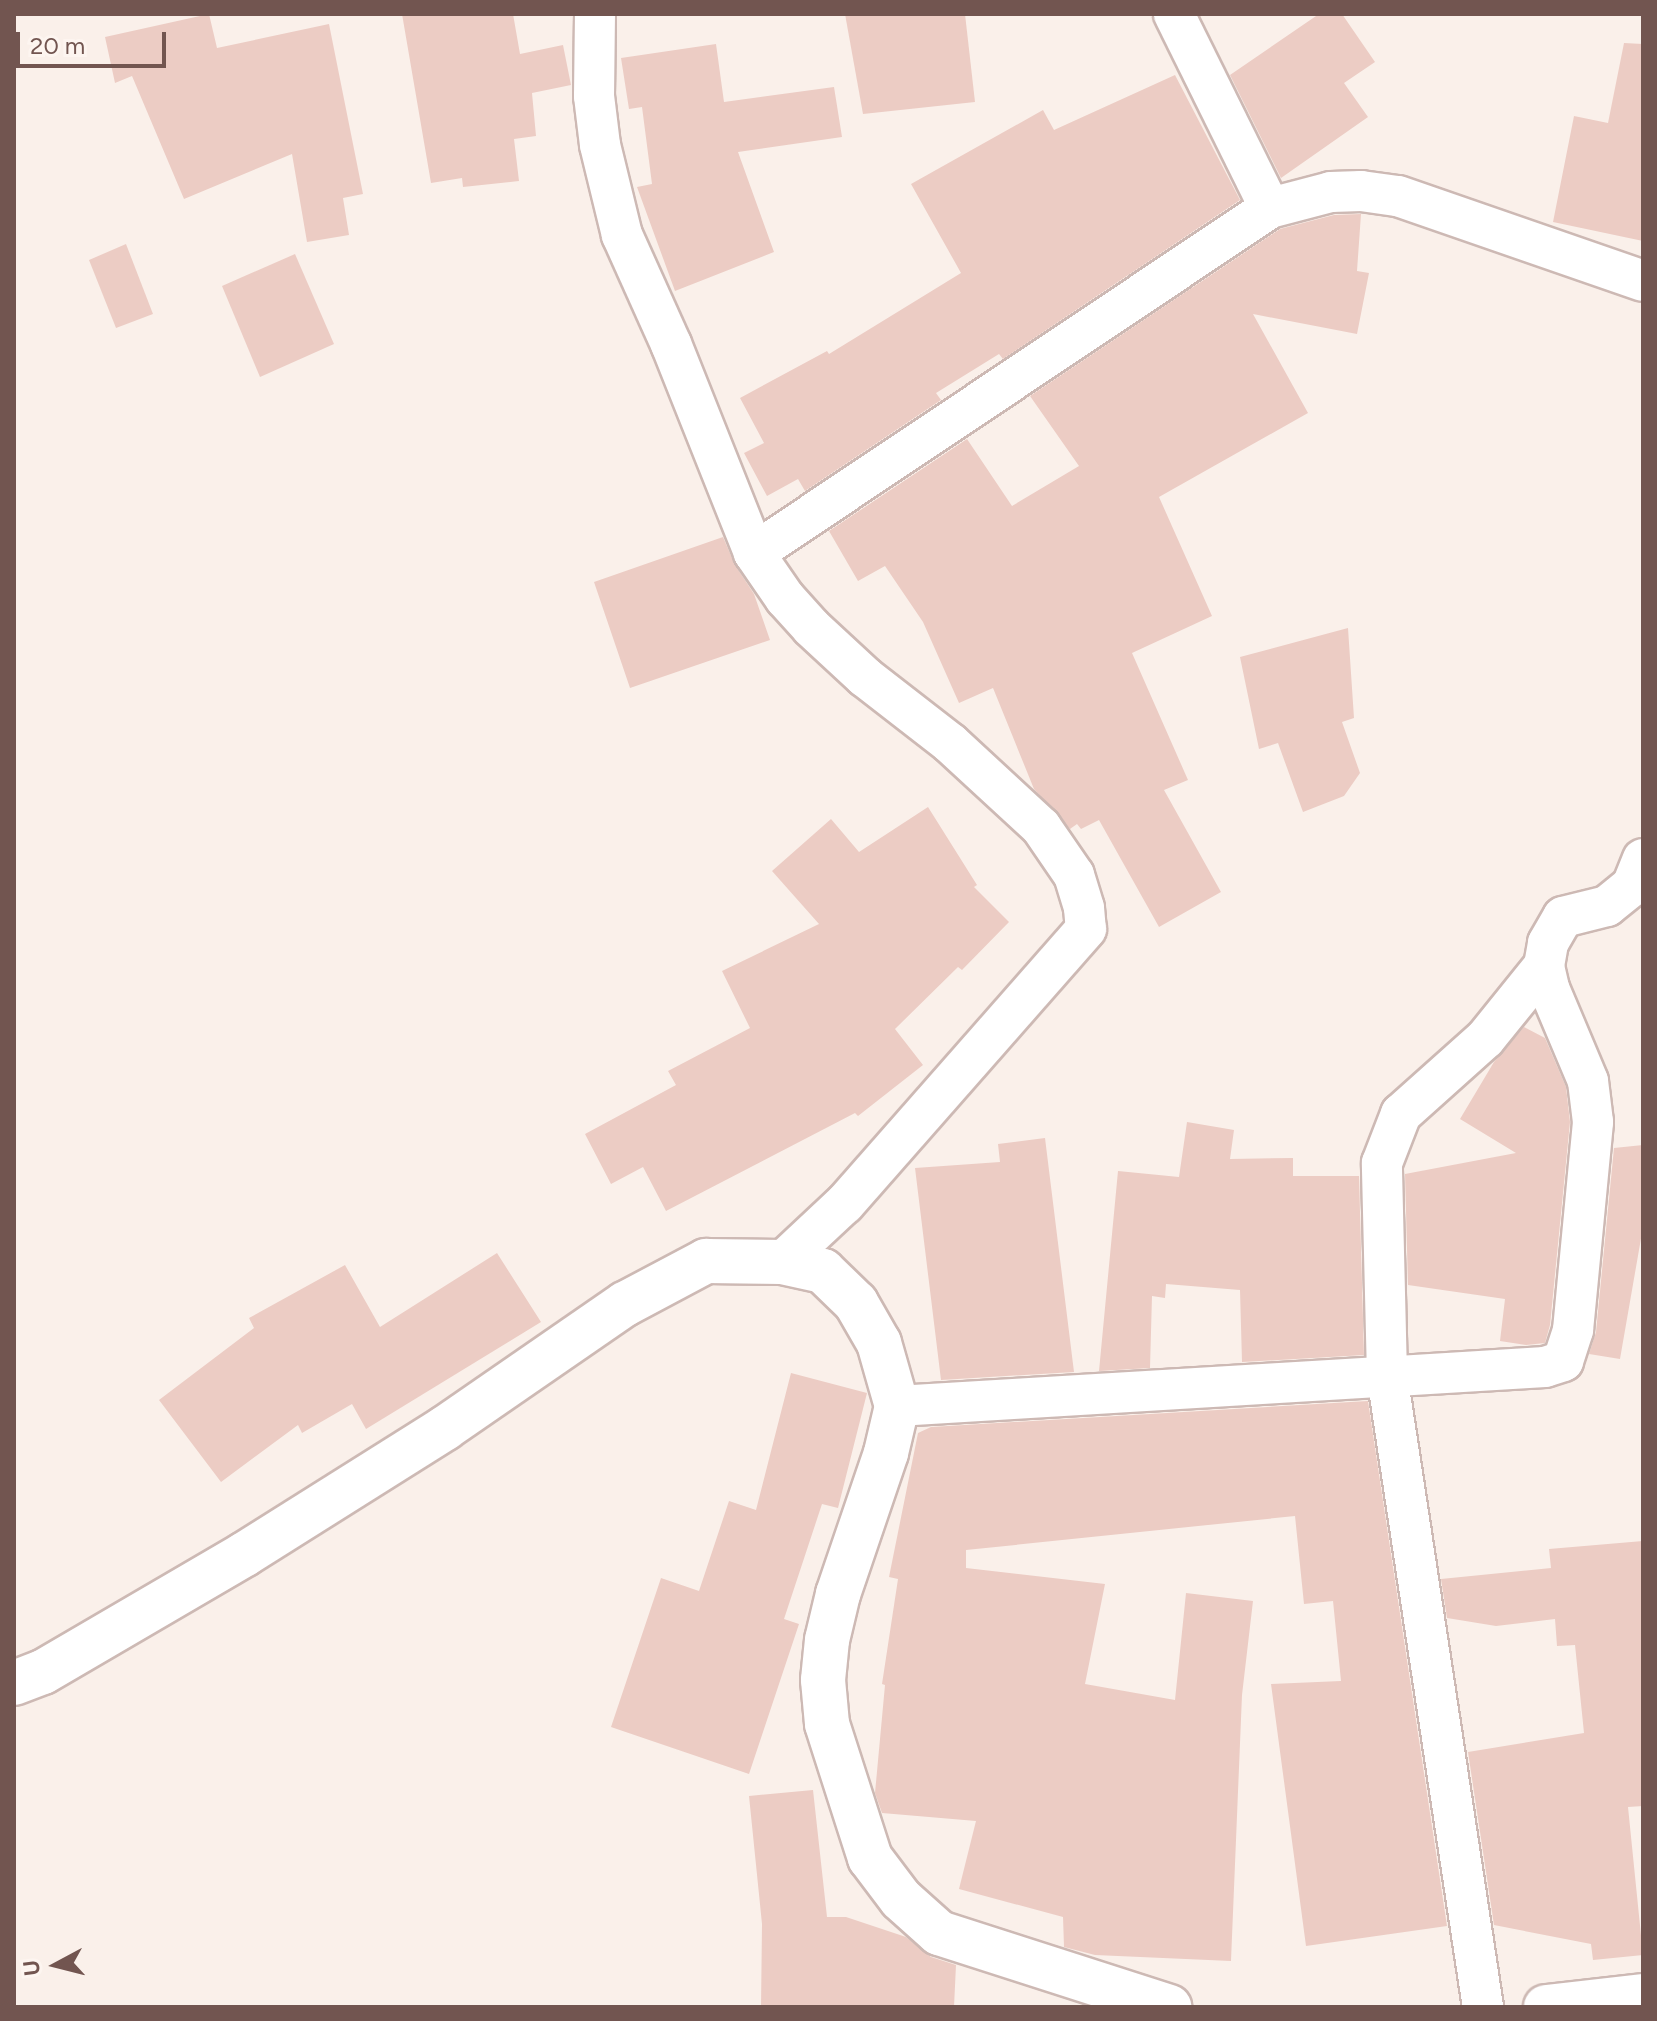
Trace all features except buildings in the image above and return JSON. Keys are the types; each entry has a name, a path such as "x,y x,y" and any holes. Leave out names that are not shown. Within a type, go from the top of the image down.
{"street":[{"path":"595,14 594,96 600,145 622,235 671,344 754,553 785,598 811,627 865,677 950,743 1041,827 1074,875 1084,908 1086,929 844,1204 782,1262"},
{"path":"1174,14 1270,208"},
{"path":"754,553 1270,208 1331,192 1361,191 1398,196 1643,281"},
{"path":"897,1406 1545,1367 1563,1361 1573,1330 1593,1122 1588,1081 1549,988 1544,966 1548,943 1563,917 1607,906 1632,886 1643,859"},
{"path":"1483,2007 1387,1375 1382,1163 1401,1114 1485,1039 1544,966"},
{"path":"14,1683 43,1672 245,1554 445,1428 625,1304 706,1261 782,1262 823,1271 856,1303 879,1343 897,1406 886,1453 838,1594 827,1640 823,1680 827,1724 870,1858 901,1899 939,1933 1169,2007"},
{"path":"1546,2007 1643,1996"}]}
